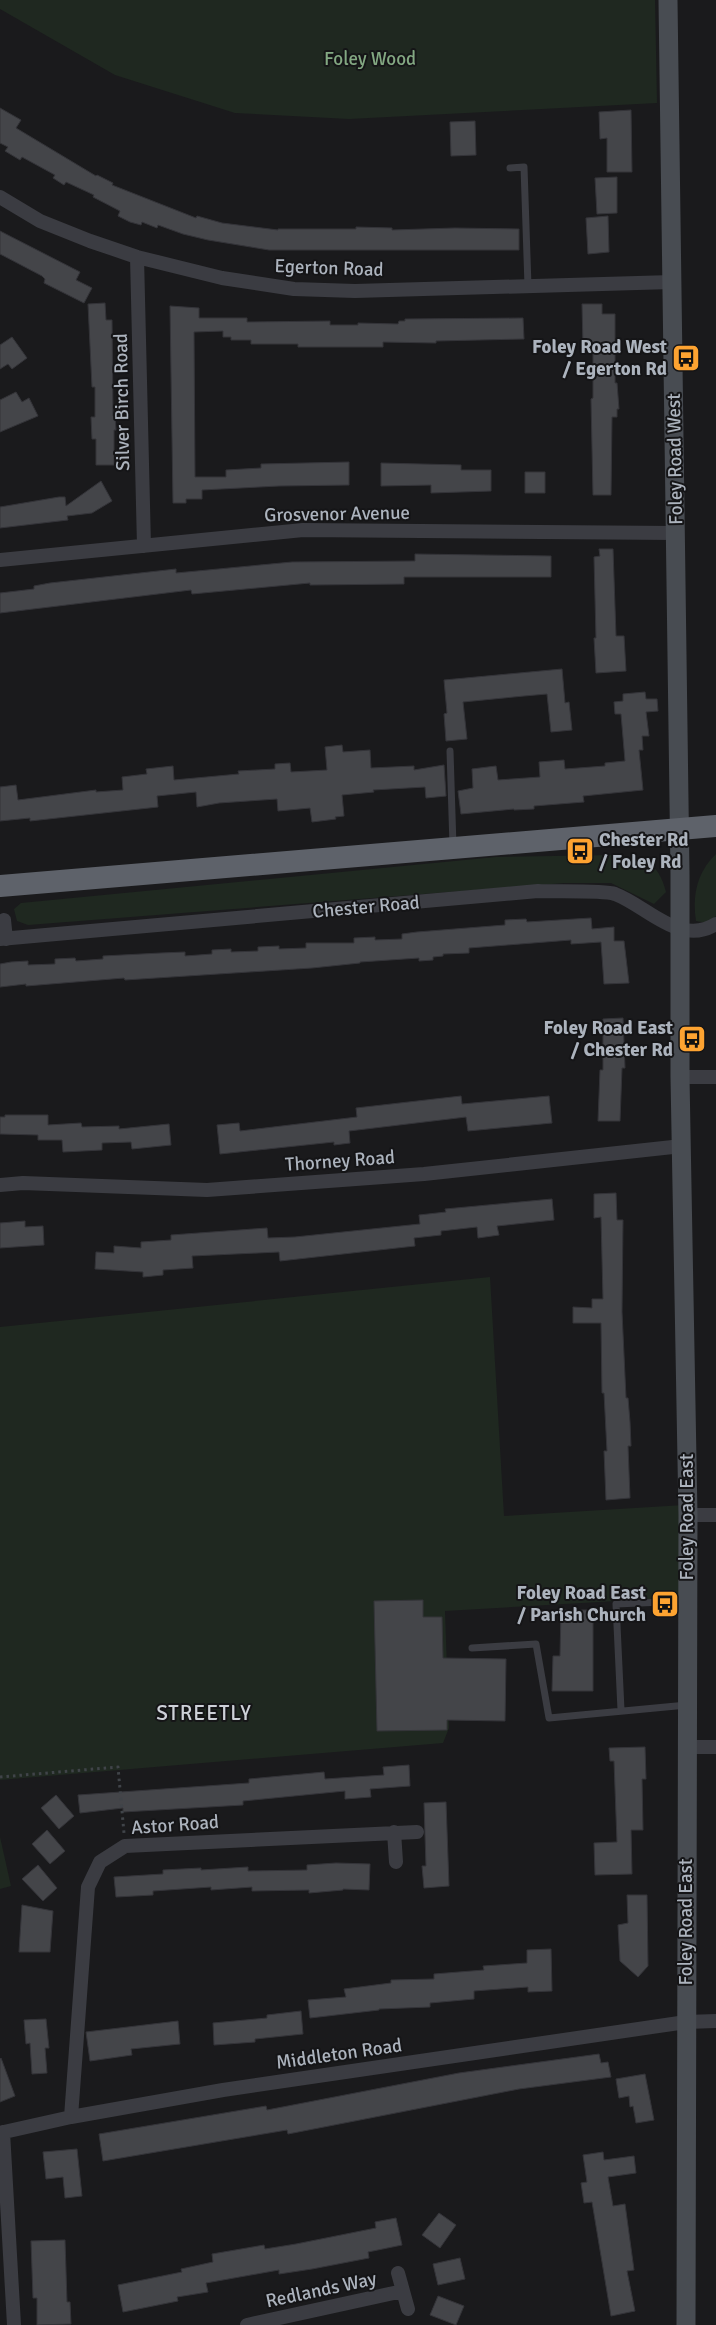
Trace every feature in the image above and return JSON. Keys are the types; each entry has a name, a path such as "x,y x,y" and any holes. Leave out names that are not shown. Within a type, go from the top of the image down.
{"highway":[{"path":"0,886 716,826"}],"main road":[{"name":"Foley Road West","path":"668,0 680,828"},
{"name":"Foley Road East","path":"680,828 680,1077 688,1515 686,2325"}],"street":[{"name":"Egerton Road","path":"0,197 40,221 90,242 137,257 222,278 294,289 355,291 672,282"},
{"name":"Silver Birch Road","path":"137,257 144,546"},
{"name":"Grosvenor Avenue","path":"0,560 303,530 676,533"},
{"name":"Chester Road","path":"4,920 3,939 538,891 614,893 681,931"},
{"path":"681,931 708,930 716,924"},
{"path":"680,1077 716,1077"},
{"name":"Thorney Road","path":"0,1185 23,1183 207,1190 424,1174 682,1146"},
{"path":"688,1515 716,1515"},
{"path":"686,1747 716,1747"},
{"path":"394,1832 396,1862"},
{"name":"Astor Road","path":"71,2117 88,1887 100,1862 125,1846 417,1832"},
{"name":"Middleton Road","path":"1,2133 71,2117 223,2090 686,2022 716,2021"},
{"path":"1,2133 14,2325"},
{"name":"Redlands Way","path":"398,2274 408,2310"},
{"name":"Redlands Way","path":"247,2325 403,2291"}],"lane":[{"path":"510,168 524,167 528,286"},
{"path":"450,751 454,849"},
{"path":"621,1710 616,1604 688,1601"},
{"path":"472,1648 536,1644 549,1718 687,1705"}],"path":[{"path":"0,1777 118,1767 125,1846"}],"green space":[{"name":"Foley Wood","path":"0,0 655,0 657,103 349,119 235,113 115,75 0,9"},
{"path":"716,854 716,916 707,923 696,921 697,885 704,869"},
{"path":"615,855 634,858 648,863 659,873 666,892 654,904 611,883 565,883 28,925 17,921 14,909 21,903 496,857"},
{"path":"490,1277 504,1516 684,1505 686,1597 445,1611 449,1728 443,1743 0,1780 0,1327"},
{"path":"0,1837 11,1886 0,1889"}],"building":[{"path":"0,108 21,120 16,128 96,176 113,183 112,185 196,218 197,216 222,223 278,230 356,229 356,227 392,228 392,230 455,228 519,229 519,250 269,250 208,240 158,225 157,228 142,222 141,225 130,222 118,216 120,211 93,197 94,195 66,182 64,185 53,178 55,175 22,157 20,160 5,151 8,147 0,143"},
{"path":"631,110 632,172 607,172 607,138 600,139 599,112"},
{"path":"475,121 476,155 451,156 450,122"},
{"path":"617,177 617,213 597,214 595,178"},
{"path":"608,216 609,252 588,254 586,218"},
{"path":"0,231 80,272 76,280 92,288 84,303 44,283 45,279 42,276 0,254"},
{"path":"105,303 106,320 112,320 113,416 115,416 116,430 114,430 114,465 96,465 96,439 92,439 91,417 95,417 95,387 92,387 88,304"},
{"path":"582,304 602,304 602,314 615,314 615,383 617,383 619,409 617,409 617,417 612,417 611,495 593,495 591,399 593,398 593,346 583,346"},
{"path":"170,306 199,308 199,318 247,318 247,322 330,321 330,325 358,325 358,323 398,324 399,321 405,321 405,319 523,318 524,339 436,341 436,343 383,342 383,347 298,347 298,344 251,344 251,340 231,340 231,337 223,337 223,331 194,332 195,477 226,477 226,470 261,468 261,464 349,462 349,485 202,490 202,499 186,499 186,503 173,503"},
{"path":"12,337 27,358 12,369 8,364 0,369 0,345"},
{"path":"16,392 22,402 29,398 38,416 0,432 0,400"},
{"path":"381,463 461,465 461,470 491,470 491,491 431,493 431,485 381,486"},
{"path":"525,472 545,472 545,493 525,493"},
{"path":"101,481 112,501 92,513 67,516 68,520 0,528 0,507 59,497 65,497 66,506"},
{"path":"599,549 613,549 616,636 624,636 626,671 596,673 594,557 600,556"},
{"path":"415,554 551,556 551,577 404,577 404,584 310,585 310,583 192,594 191,590 0,613 0,593 34,589 34,586 50,583 176,569 176,573 292,562 415,561"},
{"path":"562,669 565,703 569,702 572,730 551,732 547,694 524,696 463,702 467,739 446,741 444,714 447,713 444,680"},
{"path":"645,692 646,699 657,699 658,711 646,712 649,736 642,736 643,750 639,750 643,790 583,796 584,802 534,806 534,809 461,814 458,791 473,788 472,769 496,766 498,780 540,777 539,762 564,760 565,769 605,766 605,763 625,761 621,714 615,714 614,702 623,701 623,694"},
{"path":"342,745 343,752 370,750 371,768 414,766 414,770 444,765 446,796 426,798 425,787 373,790 374,792 342,795 344,816 312,822 310,808 278,811 277,799 219,803 197,807 196,792 157,796 158,807 30,821 30,818 0,821 0,787 16,785 18,800 96,790 96,792 123,790 122,777 147,774 146,769 173,766 174,780 239,774 238,771 275,769 275,764 290,763 291,772 327,770 325,747"},
{"path":"591,918 592,929 614,927 614,941 624,941 629,983 604,984 601,942 571,944 571,940 469,948 469,953 443,954 443,956 433,957 433,960 419,961 419,958 360,962 312,968 0,987 0,964 11,962 28,961 28,965 55,964 55,959 75,958 76,961 103,959 103,956 185,952 185,956 212,954 212,950 231,949 231,952 258,951 258,947 279,946 279,949 306,948 306,943 354,943 354,938 375,937 375,940 402,939 402,934 505,925 505,920 526,919 527,922"},
{"path":"623,1018 625,1068 622,1068 620,1121 598,1121 600,1070 603,1070 603,1019"},
{"path":"461,1096 462,1104 549,1096 552,1123 468,1131 466,1117 349,1131 350,1143 334,1145 334,1142 220,1154 217,1125 239,1123 240,1131 357,1117 356,1108"},
{"path":"5,1115 48,1115 48,1125 81,1123 82,1127 119,1126 119,1129 169,1124 171,1145 132,1149 131,1142 102,1143 102,1150 63,1152 62,1140 38,1140 38,1135 0,1134 0,1117 5,1117"},
{"path":"616,1193 617,1220 623,1220 622,1312 626,1398 628,1398 630,1422 631,1446 628,1446 630,1498 606,1500 604,1451 607,1451 604,1393 602,1393 601,1323 573,1323 573,1307 592,1308 592,1299 603,1299 601,1217 594,1218 594,1194"},
{"path":"552,1199 554,1220 497,1226 499,1235 478,1238 477,1227 441,1231 441,1235 414,1238 415,1246 280,1261 279,1252 192,1256 193,1268 163,1270 163,1275 143,1277 143,1272 95,1269 96,1252 114,1253 114,1246 141,1248 141,1242 171,1240 171,1235 267,1228 268,1238 295,1237 420,1224 419,1215 446,1212 445,1209"},
{"path":"25,1221 25,1227 43,1226 44,1245 0,1248 0,1223"},
{"path":"423,1600 423,1617 442,1617 443,1658 506,1659 505,1721 447,1720 447,1730 377,1731 374,1601"},
{"path":"561,1610 593,1610 593,1691 552,1691 553,1656 560,1656"},
{"path":"645,1747 646,1779 642,1779 643,1830 631,1830 632,1874 595,1875 594,1843 617,1842 614,1761 610,1761 609,1748"},
{"path":"409,1765 410,1786 370,1789 371,1797 345,1799 345,1791 243,1801 243,1805 123,1812 123,1808 80,1813 78,1795 249,1783 249,1779 324,1772 325,1779 384,1775 383,1767"},
{"path":"56,1795 74,1816 59,1829 41,1808"},
{"path":"446,1802 449,1886 424,1888 422,1866 426,1866 424,1803"},
{"path":"47,1830 65,1851 50,1864 32,1844"},
{"path":"336,1863 370,1864 369,1890 343,1889 309,1893 309,1890 252,1891 252,1887 211,1890 211,1887 153,1891 153,1895 116,1897 114,1877 163,1874 163,1870 201,1868 201,1870 248,1867 248,1871 307,1870 307,1865"},
{"path":"38,1865 57,1888 43,1901 22,1879"},
{"path":"627,1895 647,1895 648,1966 638,1977 620,1961 618,1925 628,1923"},
{"path":"22,1905 53,1911 50,1952 19,1952"},
{"path":"551,1949 552,1991 528,1992 528,1987 474,1991 474,1999 430,2003 430,2007 379,2009 310,2018 308,2000 346,1997 344,1989 391,1983 391,1980 434,1979 434,1974 484,1970 483,1966 527,1963 527,1950"},
{"path":"301,2011 303,2034 255,2039 255,2042 214,2045 213,2023 267,2018 267,2015"},
{"path":"46,2019 49,2048 45,2048 47,2073 32,2074 30,2043 26,2044 24,2020"},
{"path":"178,2021 180,2044 131,2049 132,2055 90,2061 86,2032"},
{"path":"599,2054 601,2063 608,2062 611,2077 519,2089 288,2134 287,2130 103,2161 99,2134 266,2106 267,2110 459,2073"},
{"path":"0,2059 15,2096 0,2102"},
{"path":"645,2074 654,2120 636,2123 633,2106 630,2107 629,2096 619,2098 616,2079"},
{"path":"77,2149 82,2196 65,2198 63,2177 46,2179 43,2152"},
{"path":"603,2152 604,2160 634,2156 636,2173 608,2177 613,2206 625,2204 634,2270 627,2271 635,2311 611,2316 592,2202 584,2203 581,2183 587,2182 583,2155"},
{"path":"439,2213 456,2225 440,2248 422,2235"},
{"path":"396,2218 402,2245 368,2252 369,2258 312,2269 279,2274 279,2270 206,2283 208,2292 177,2297 178,2301 123,2312 118,2285 182,2272 181,2269 213,2262 212,2254 264,2245 265,2249 296,2244 376,2228 375,2222"},
{"path":"65,2240 67,2302 70,2302 71,2324 37,2325 37,2298 33,2298 31,2241"},
{"path":"460,2258 465,2279 438,2285 433,2264"},
{"path":"438,2296 464,2306 456,2325 430,2315"}],"place":[{"name":"Foley Road West / Egerton Rd","path":"686,358"},
{"name":"Chester Rd / Foley Rd","path":"580,851"},
{"name":"Foley Road East / Chester Rd","path":"692,1039"},
{"name":"Foley Road East / Parish Church","path":"665,1604"}],"district":[{"name":"STREETLY","path":"204,1713"}]}
